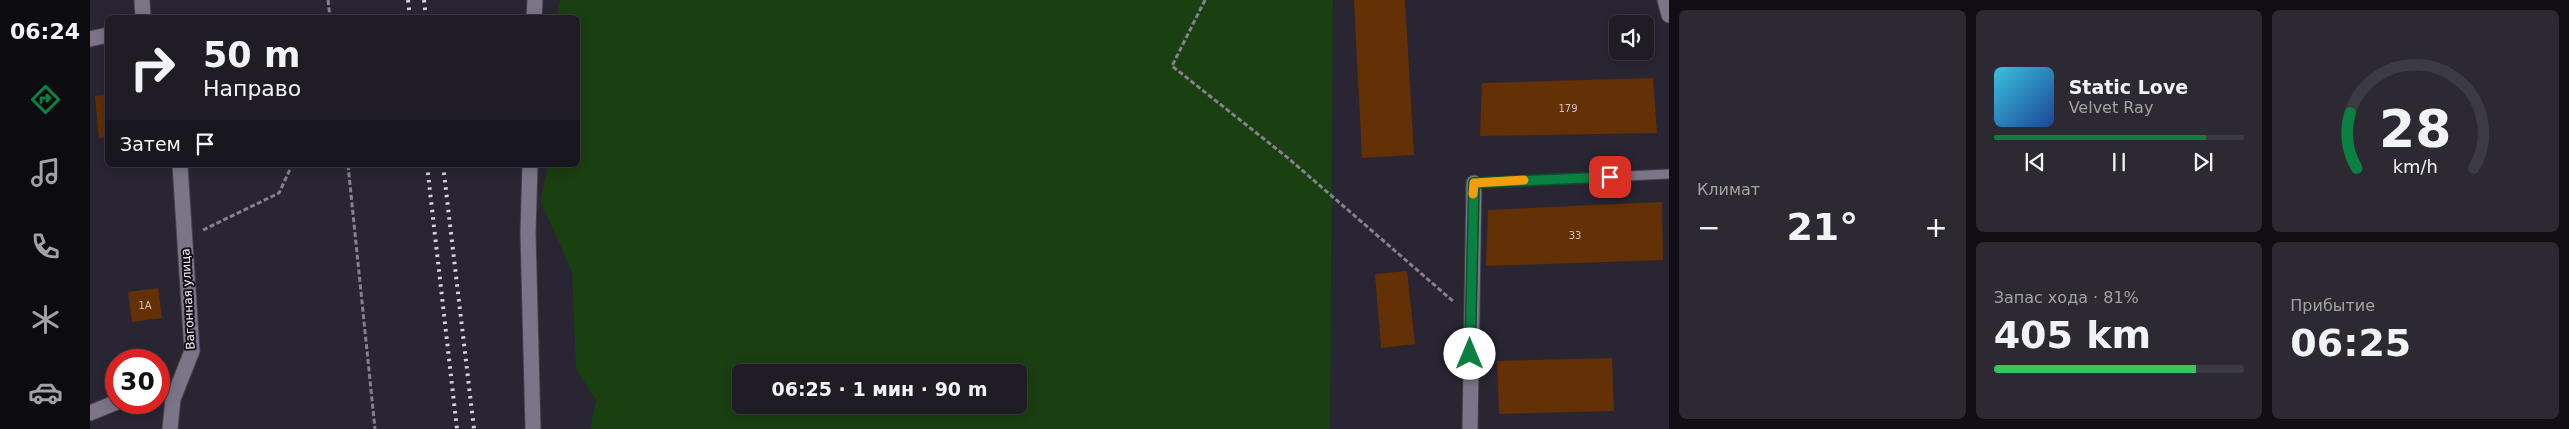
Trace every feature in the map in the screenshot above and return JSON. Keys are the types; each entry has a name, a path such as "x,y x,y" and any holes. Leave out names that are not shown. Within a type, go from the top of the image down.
{"street":[{"path":"142,0 143,15"},
{"path":"534,15 535,0"},
{"path":"1665,0 1669,15"},
{"path":"90,39 105,36"},
{"name":"Вагонная улица","path":"170,392 192,351 180,167"},
{"path":"530,167 528,233 532,429"},
{"path":"1470,429 1474,183"},
{"path":"90,413 105,407"},
{"name":"Вагонная улица","path":"168,414 170,429"}],"lane":[{"path":"1474,183 1669,174"}],"path":[{"path":"328,0 330,15"},
{"path":"1205,0 1172,66 1288,158 1471,316"},
{"path":"184,239 279,193 291,167"},
{"path":"348,167 375,429"}],"green space":[{"path":"560,0 1333,0 1330,429 590,429 596,400 576,369 572,272 540,200 548,167 580,167 580,15 557,15"}],"building":[{"path":"1354,0 1405,0 1414,155 1362,158"},
{"path":"1653,78 1657,133 1480,136 1482,83"},
{"path":"105,95 105,137 99,138 95,96"},
{"path":"1662,202 1663,260 1486,266 1488,210"},
{"path":"1407,271 1415,344 1381,348 1375,274"},
{"path":"158,288 162,318 132,322 128,292"},
{"path":"1612,358 1614,411 1499,414 1497,361"}],"railway":[{"path":"408,0 410,15"},
{"path":"424,0 426,15"},
{"path":"427,167 457,429"},
{"path":"443,167 474,429"}],"slow traffic":[{"path":"1473,194 1474,183 1524,180"}],"route":[{"path":"1470,354 1474,183 1610,177"}]}
